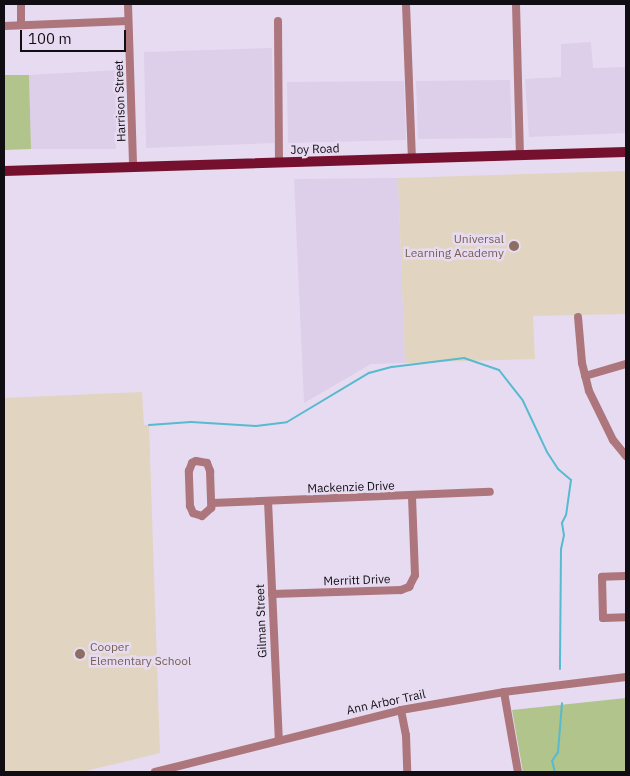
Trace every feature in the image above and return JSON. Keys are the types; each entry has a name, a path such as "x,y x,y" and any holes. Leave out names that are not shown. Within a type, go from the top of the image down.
{"main road":[{"name":"Joy Road","path":"4,171 626,152"}],"street":[{"path":"21,4 22,25"},
{"name":"Harrison Street","path":"128,4 133,167"},
{"path":"406,4 412,158"},
{"path":"516,4 520,155"},
{"path":"278,21 279,162"},
{"path":"4,26 128,22"},
{"path":"578,317 579,346 585,376 603,422 626,456"},
{"path":"585,376 626,364"},
{"path":"196,461 204,461 209,466 212,503 210,511 202,516 195,514 191,510 189,471 192,463 196,461"},
{"name":"Mackenzie Drive","path":"212,503 490,492"},
{"name":"Merritt Drive","path":"272,594 401,590 409,587 415,575 412,496"},
{"name":"Gilman Street","path":"268,501 278,740"},
{"path":"626,576 602,577 603,618 626,617"},
{"name":"Ann Arbor Trail","path":"155,772 401,710 504,692 626,677"},
{"path":"504,692 518,772"},
{"path":"401,710 406,735 407,772"}],"shaded area":[{"path":"591,42 593,68 626,67 626,133 529,137 525,79 561,77 561,44"},
{"path":"272,48 274,143 146,148 144,52"},
{"path":"118,70 116,149 31,149 29,75"},
{"path":"510,80 512,138 418,139 416,81"},
{"path":"404,81 406,140 288,143 287,82"},
{"name":"Universal Learning Academy","path":"626,171 626,314 533,316 535,359 405,363 398,178"},
{"path":"398,178 405,363 371,364 304,403 294,179"},
{"name":"Cooper Elementary School","path":"142,392 144,425 149,425 160,753 82,772 4,772 4,398"}],"green space":[{"path":"4,75 29,75 31,149 4,150"},
{"path":"626,698 626,772 523,772 512,710"}],"waterway":[{"path":"149,425 191,422 256,426 287,422 369,373 392,367 464,358 499,370 523,401 547,452 558,469 571,480 566,515 562,523 564,535 561,549 560,669"},
{"path":"555,772 552,761 558,752 562,703"}],"place":[{"name":"Universal Learning Academy","path":"514,246"},
{"name":"Cooper Elementary School","path":"80,654"}]}
